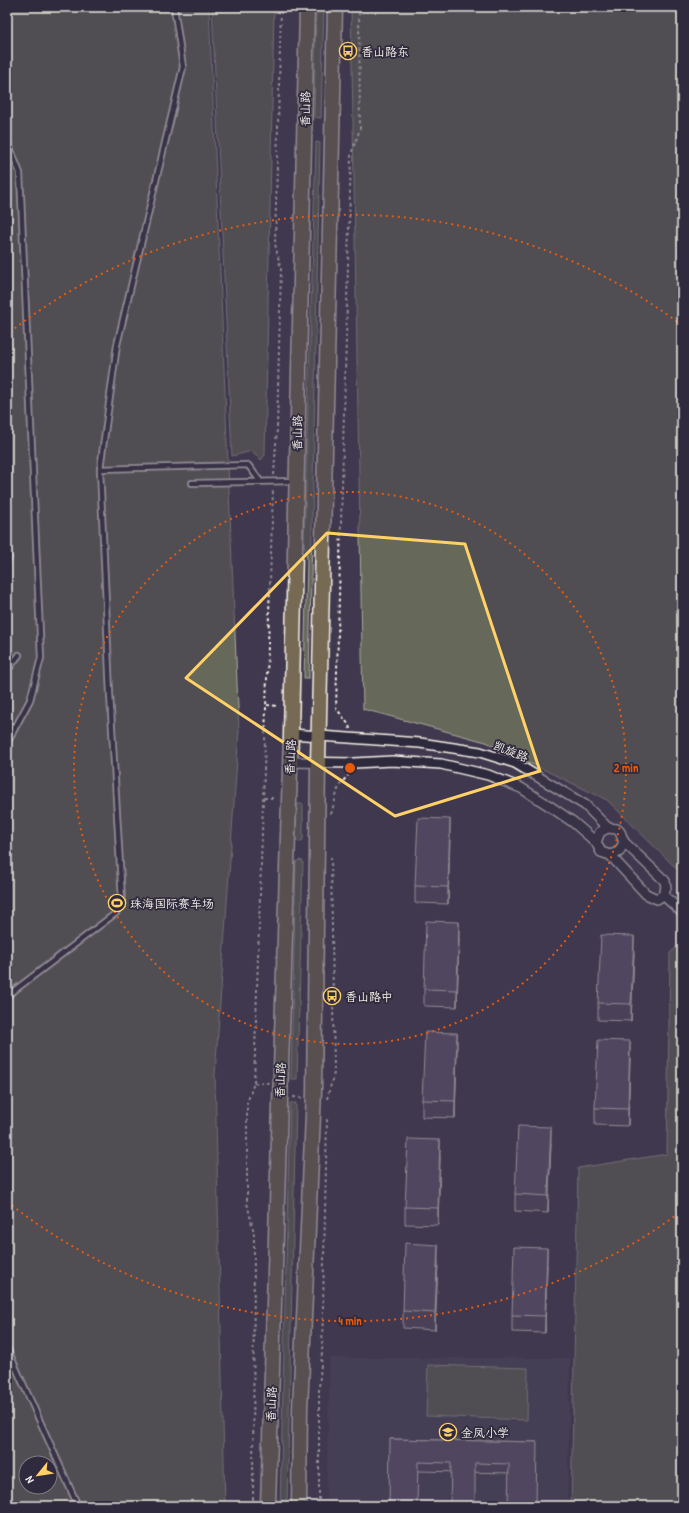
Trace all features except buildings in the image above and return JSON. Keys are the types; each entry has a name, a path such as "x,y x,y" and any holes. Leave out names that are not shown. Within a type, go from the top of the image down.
{"main road":[{"name":"香山路","path":"268,1506 292,734 296,481 307,7"},
{"path":"299,1506 300,1408 314,1092 318,736 335,7"}],"street":[{"name":"凯旋路","path":"292,734 420,743 480,752 515,763 585,805 608,828 617,829 620,832 624,842 665,881 666,888 663,895"},
{"path":"290,762 354,763 392,761 440,764 488,775 521,788 573,822 596,842 601,852 610,855 646,894 657,899 663,895 682,912"},
{"path":"596,842 600,832 608,828"},
{"path":"610,855 619,852 624,842"}],"lane":[{"path":"7,996 116,913 122,900 110,694 100,470 117,345 183,67 174,7"},
{"path":"7,140 20,173 40,658 30,700 7,743"},
{"path":"100,470 248,465 260,481"},
{"path":"192,483 296,481"},
{"path":"7,556 9,558 7,561"},
{"path":"7,671 19,655"},
{"path":"7,1348 78,1506"}],"path":[{"path":"277,430 281,269 275,244 281,7"},
{"path":"349,725 336,708 351,154 360,129 359,7"},
{"path":"253,1506 254,1233 247,1203 247,1102 254,1083 274,516"},
{"path":"330,816 339,786 351,772"},
{"path":"327,1100 334,1073 331,847"},
{"path":"319,1506 319,1388 322,1353 327,1116"}],"highlighted area":[{"path":"327,533 465,544 540,771 395,816 186,678"}],"shaded area":[{"name":"金凤小学","path":"330,1358 570,1358 567,1506 326,1506"}],"green space":[{"name":"珠海国际赛车场","path":"7,7 209,7 239,731 215,1075 225,1506 7,1506"},
{"path":"212,7 274,7 265,455 261,460 252,451 232,456"},
{"path":"316,7 324,7 321,118 314,117"},
{"path":"351,7 682,7 682,874 607,800 486,742 363,709"},
{"path":"316,142 320,143 309,678 304,678 307,559 304,544"},
{"path":"297,804 303,804 303,840 299,842 296,840"},
{"path":"299,860 303,861 297,1079 291,1079 296,862"},
{"path":"682,942 682,1506 571,1506 578,1168 667,1154 670,953"},
{"path":"290,1103 296,1103 287,1506 280,1506"},
{"path":"428,1365 528,1368 527,1420 426,1416"}],"place":[{"name":"香山路东","path":"348,51"},
{"name":"珠海国际赛车场","path":"117,903"},
{"name":"香山路中","path":"332,996"},
{"name":"金凤小学","path":"448,1432"}]}
